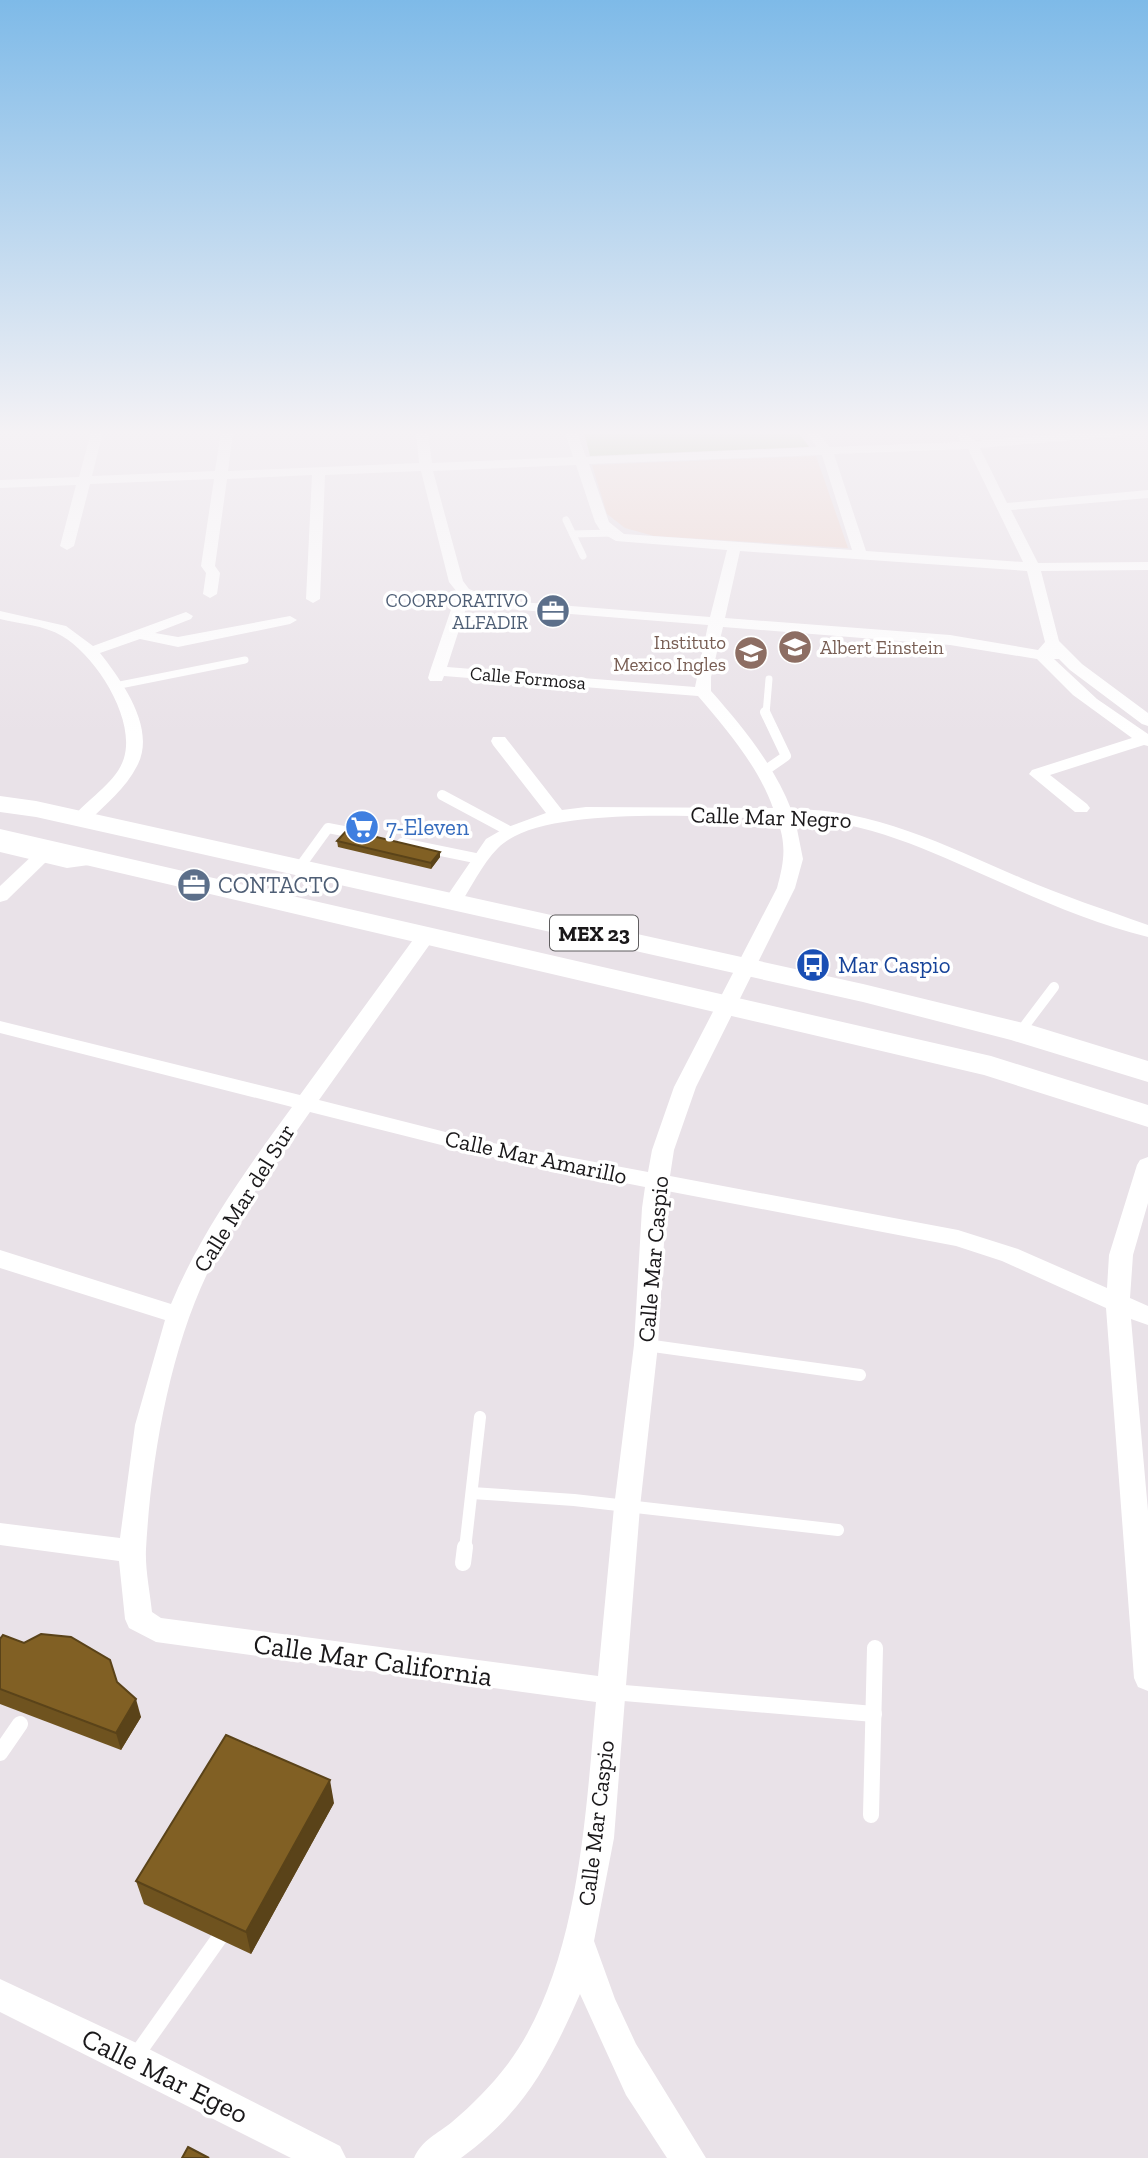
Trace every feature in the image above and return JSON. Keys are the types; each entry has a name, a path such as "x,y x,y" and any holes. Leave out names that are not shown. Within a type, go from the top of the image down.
{"main road":[{"name":"MEX 23","path":"0,801 747,967 1020,1032 1148,1072"},
{"name":"MEX 23","path":"0,837 991,1066 1148,1116"},
{"name":"MEX 23","path":"0,845 67,861 87,859"}],"street":[{"path":"68,546 71,533"},
{"path":"210,594 213,573 208,566 213,533"},
{"path":"313,599 317,533"},
{"path":"443,533 456,582 464,592 494,604 1052,650 1148,721"},
{"path":"612,533 621,538 644,541 1033,567 1148,566"},
{"path":"854,533 862,556"},
{"path":"1016,533 1033,567 1052,650 1074,687 1146,740"},
{"path":"703,692 703,677 718,624 734,548"},
{"name":"Calle Formosa","path":"464,592 437,674 703,692"},
{"path":"0,615 43,624 66,632 83,643 116,687 133,725 133,757 113,786 80,819"},
{"path":"90,652 186,616"},
{"path":"139,634 178,642 290,620"},
{"name":"Calle Mar Caspio","path":"432,2158 493,2108 519,2077 540,2045 571,1978 599,1838 627,1507 646,1345 653,1208 663,1150 685,1087 786,888 794,859 785,814 763,772 729,721 703,692"},
{"path":"1081,808 1038,774 1146,740"},
{"path":"499,741 557,816"},
{"name":"Calle Mar Negro","path":"452,902 492,843 511,832 557,816 586,812 836,816 900,832 1032,889 1148,931"},
{"path":"0,896 42,856"},
{"name":"Calle Mar del Sur","path":"139,1619 132,1551 148,1425 171,1334 195,1275 221,1226 305,1102 425,937"},
{"name":"Calle Mar Amarillo","path":"0,1027 477,1147 958,1238 1010,1255 1148,1316"},
{"path":"1148,1165 1121,1255 1118,1302 1148,1678"},
{"path":"0,1259 179,1315"},
{"path":"0,1534 132,1551"},
{"name":"Calle Mar California","path":"139,1619 156,1630 611,1692"},
{"name":"Calle Mar Caspio","path":"580,1943 594,1990 614,2038 638,2085 688,2158"},
{"name":"Calle Mar Egeo","path":"0,1995 328,2158"}],"lane":[{"path":"583,556 573,534 612,533"},
{"path":"116,687 245,660"},
{"path":"763,772 786,757 765,712 769,679"},
{"path":"442,795 511,832"},
{"path":"299,868 328,828 366,836"},
{"path":"391,841 480,859"},
{"path":"1020,1032 1054,987"},
{"path":"646,1345 860,1375"},
{"path":"463,1563 480,1417"},
{"path":"472,1493 575,1500 838,1531"},
{"path":"871,1815 875,1648"},
{"path":"611,1692 874,1714"},
{"path":"0,1753 20,1724"},
{"path":"133,2059 237,1912"}],"shaded area":[{"path":"642,533 843,533 848,548 654,536"}],"building":[{"path":"347,830 440,852 431,863 337,841"},
{"path":"41,1634 71,1637 110,1660 117,1682 136,1699 116,1733 0,1689 0,1639 3,1635 24,1643"},
{"path":"226,1735 330,1780 246,1932 136,1881"},
{"path":"188,2147 209,2158 182,2158"}],"place":[{"name":"COORPORATIVO ALFADIR","path":"553,611"},
{"name":"Albert Einstein","path":"795,647"},
{"name":"Instituto Mexico Ingles","path":"751,653"},
{"name":"7-Eleven","path":"362,827"},
{"name":"CONTACTO","path":"194,885"},
{"name":"Mar Caspio","path":"813,965"}]}
